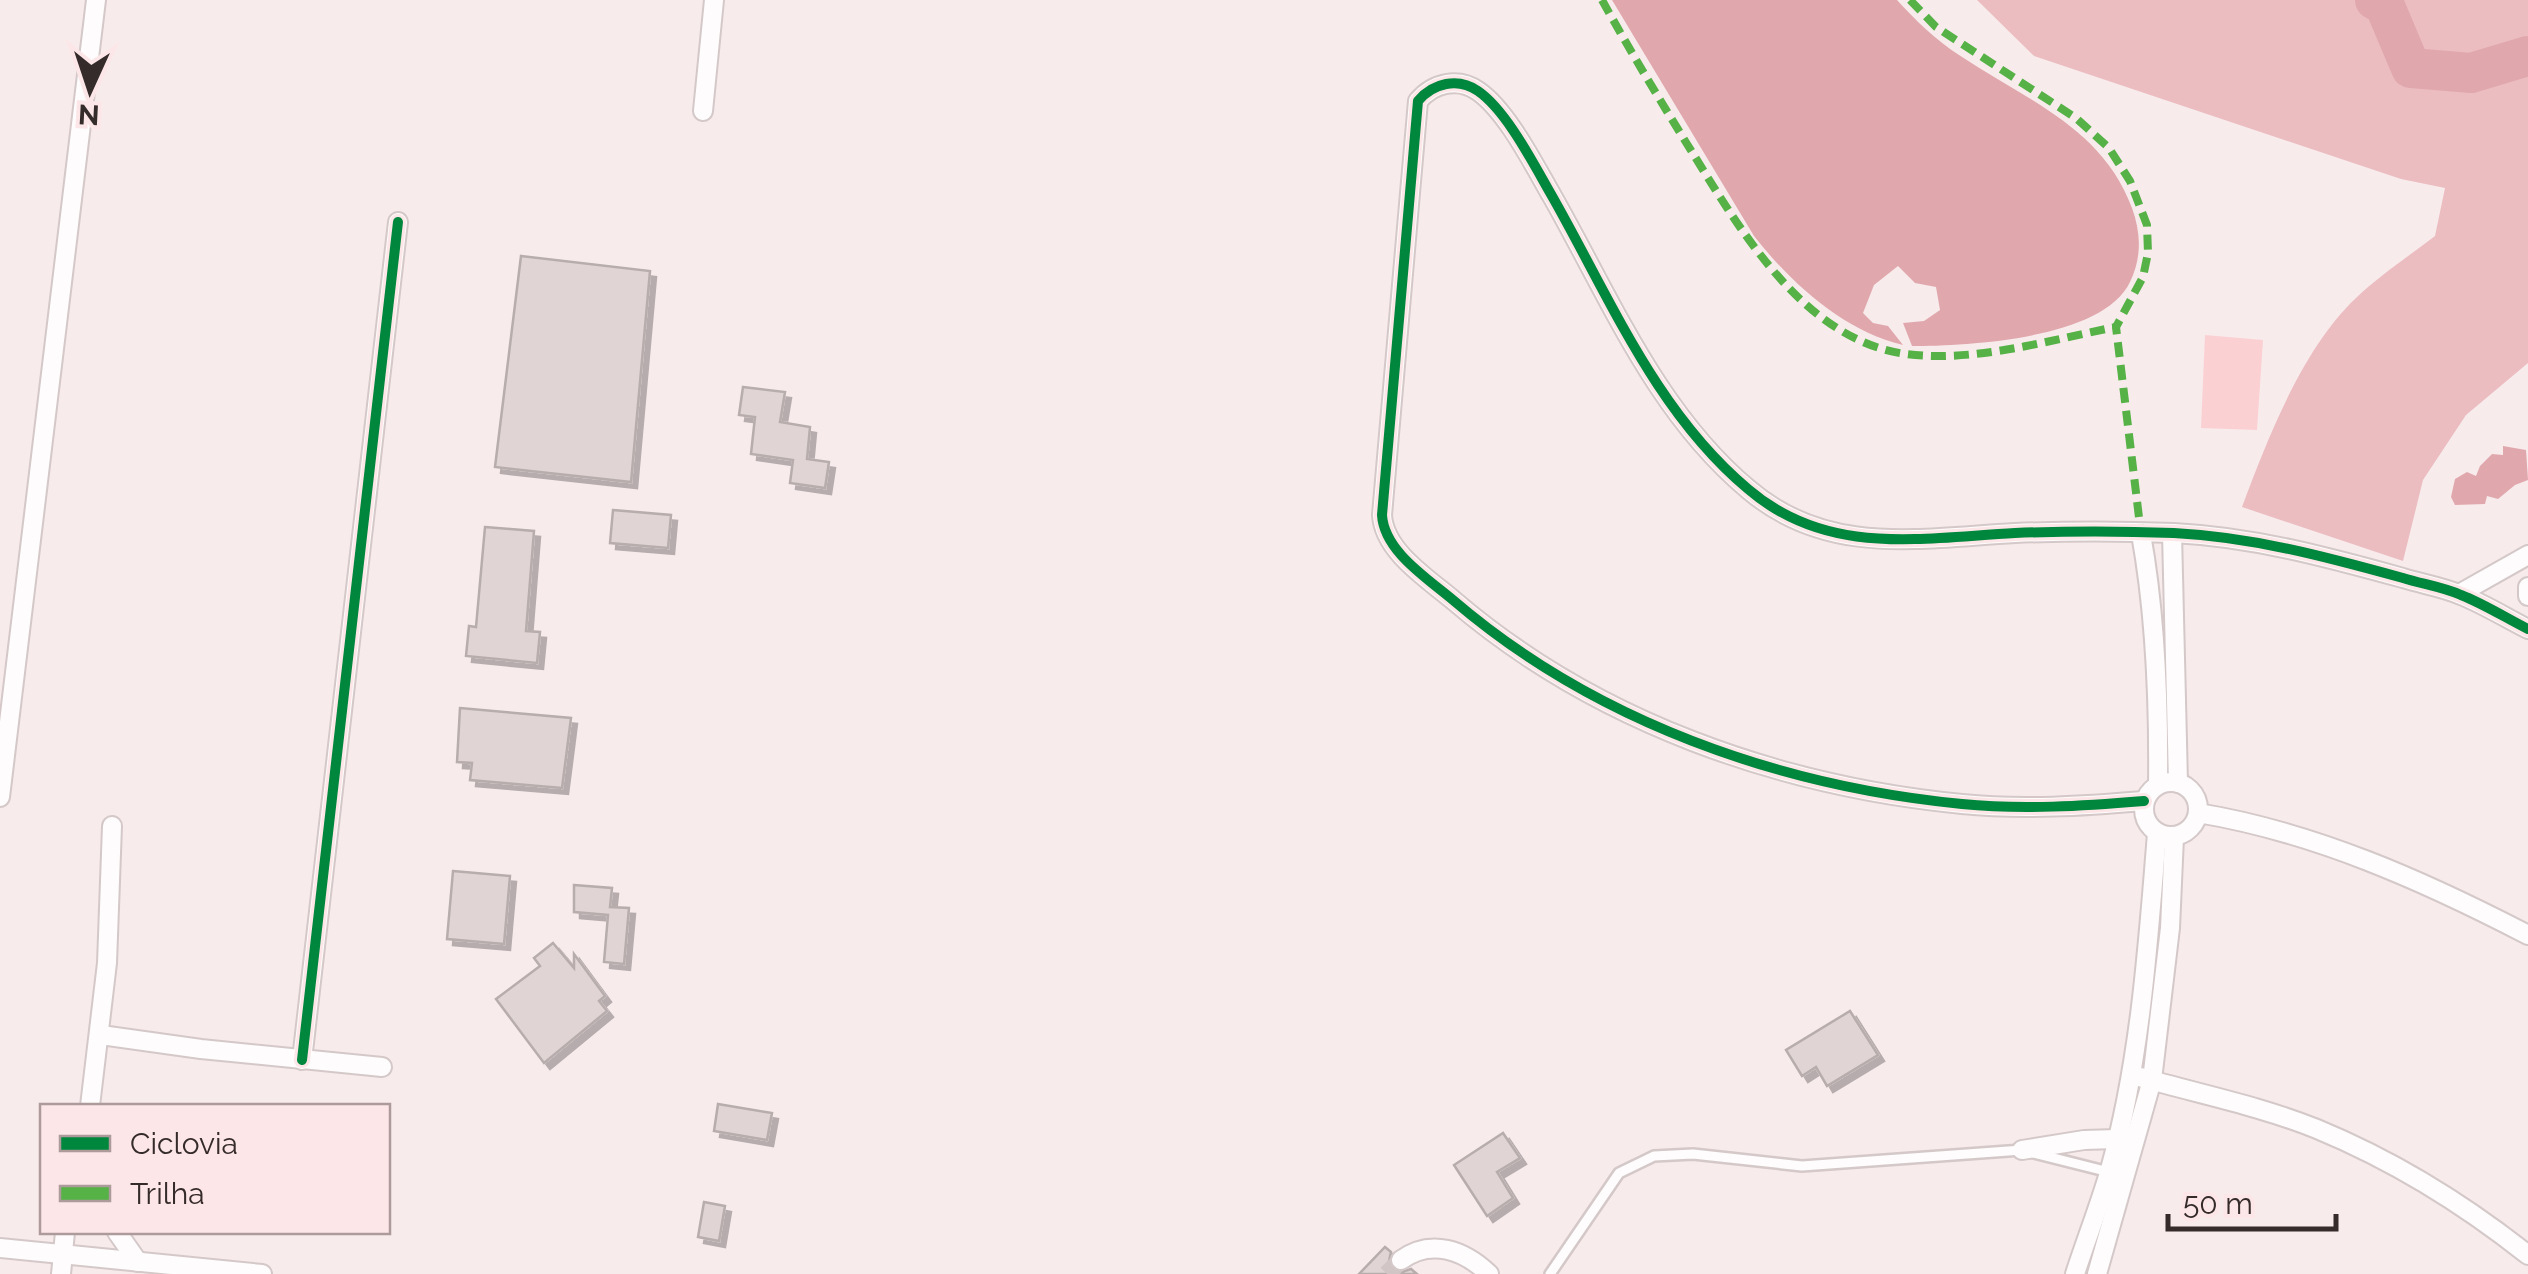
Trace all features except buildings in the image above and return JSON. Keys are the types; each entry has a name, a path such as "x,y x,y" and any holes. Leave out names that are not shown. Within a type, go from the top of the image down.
{"street":[{"path":"0,798 96,0"},
{"path":"703,111 714,0"},
{"path":"2144,801 2076,806 1963,804 1862,790 1794,775 1725,753 1607,704 1505,641 1420,572 1386,536 1382,515 1418,101 1429,90 1452,83 1475,89 1489,101 1536,170 1654,380 1682,421 1715,459 1782,515 1833,532 1904,541 2052,532 2172,533 2248,540 2322,554 2460,594 2528,630"},
{"path":"302,1060 398,222"},
{"path":"2172,533 2178,783"},
{"path":"2142,534 2156,660 2158,785 2144,801 2145,820 2165,835"},
{"path":"2460,594 2528,555"},
{"path":"2528,587 2528,596"},
{"path":"2158,785 2178,783 2195,796 2198,814 2190,829 2165,835"},
{"path":"2198,814 2293,835 2405,876 2528,934"},
{"path":"90,1104 107,962 112,826"},
{"path":"2075,1274 2109,1172 2130,1074 2165,835"},
{"path":"2098,1274 2152,1080 2170,928 2165,835"},
{"path":"100,1034 382,1067"},
{"path":"2130,1074 2280,1116 2349,1144 2410,1176 2528,1255"},
{"path":"2022,1150 2084,1140 2116,1140"},
{"path":"62,1265 65,1234"},
{"path":"118,1234 138,1262"},
{"path":"0,1248 62,1265 138,1262 262,1274"},
{"path":"1401,1260 1427,1248 1442,1248 1460,1252 1489,1274"}],"lane":[{"path":"1550,1274 1619,1173 1654,1156 1693,1154 1802,1166 2022,1150 2109,1172"}],"shaded area":[{"path":"1612,0 1897,0 1942,43 2059,118 2102,156 2119,180 2137,227 2138,254 2130,282 2115,301 2064,327 1998,341 1912,346 1903,323 1924,321 1940,310 1936,287 1915,283 1898,266 1874,285 1863,313 1873,323 1888,326 1903,345 1860,329 1820,303 1784,271 1754,236"},
{"path":"1977,0 2528,0 2528,363 2466,415 2423,480 2403,561 2242,507 2288,396 2319,342 2356,298 2435,236 2445,188 2401,179 2034,56"},
{"path":"2205,335 2263,340 2257,430 2201,428"},
{"path":"2503,446 2526,450 2528,480 2498,499 2487,496 2485,504 2455,505 2451,497 2455,479 2467,472 2476,476 2492,454 2503,455"}],"waterway":[{"path":"2375,0 2384,4 2411,68 2471,73 2528,56"}],"tunnel":[{"path":"1387,1274 1401,1260"}],"marked path":[{"path":"1602,0 1676,126 1751,242 1776,274 1835,327 1868,344 1932,356 2012,349 2116,327"},
{"path":"1910,0 1936,27 2076,118 2109,148 2130,181 2147,225 2148,253 2143,277 2116,327 2141,534"}],"cycle path":[{"path":"2144,801 2030,807 1962,804 1825,782 1757,763 1691,741 1566,680 1508,643 1408,563 1390,540 1382,515 1418,101 1438,86 1454,83 1478,91 1499,111 1528,154 1661,389 1716,458 1778,511 1842,534 1875,538 2174,533 2261,543 2447,590 2528,629"},
{"path":"302,1060 398,222"}]}
